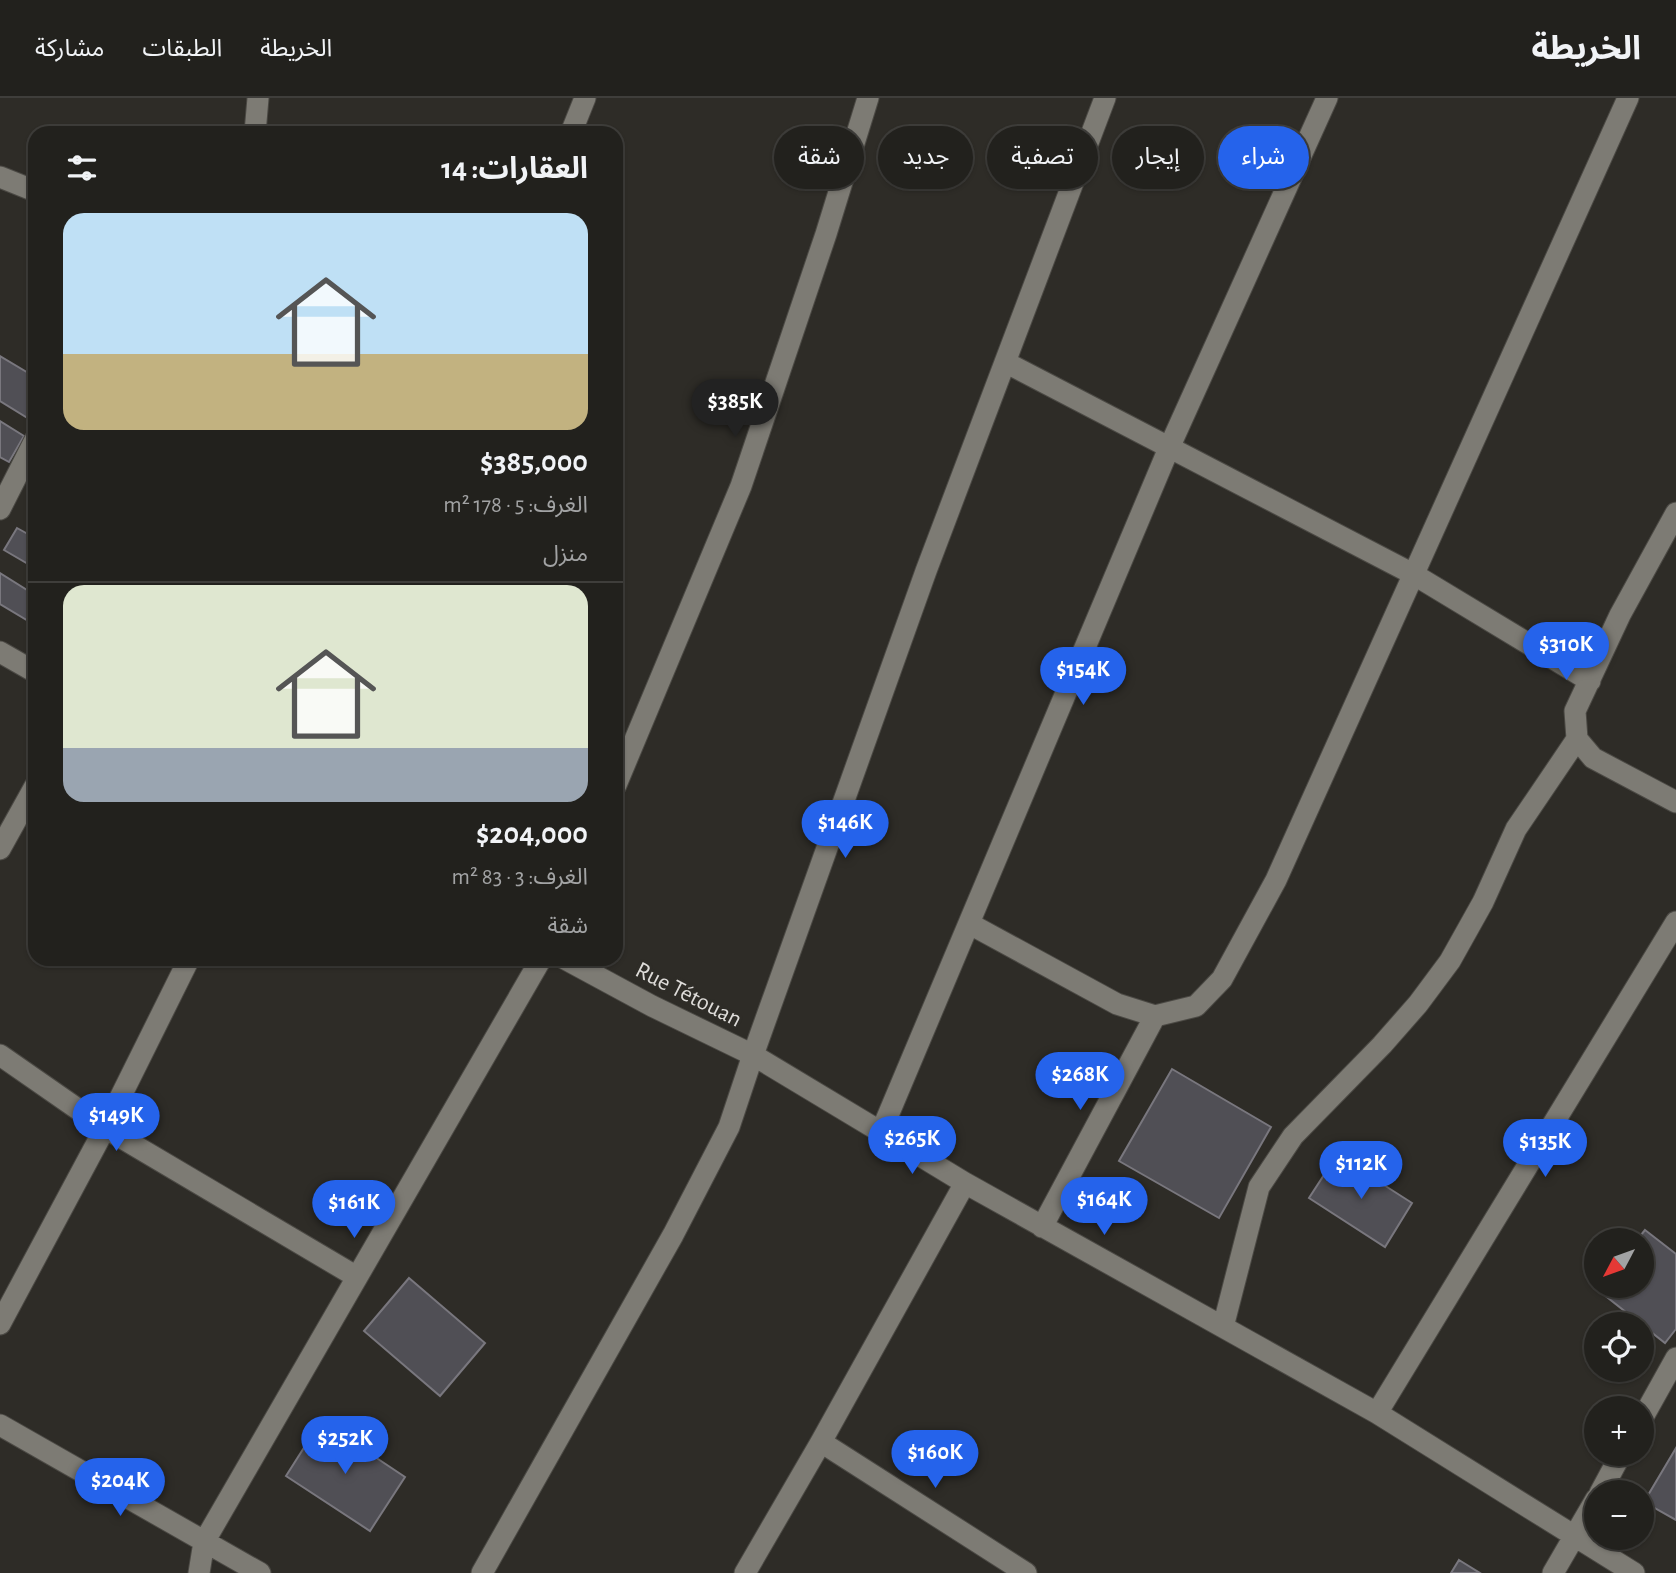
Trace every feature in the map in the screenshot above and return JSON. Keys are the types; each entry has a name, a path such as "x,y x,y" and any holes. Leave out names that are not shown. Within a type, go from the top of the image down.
{"street":[{"path":"256,126 258,98"},
{"path":"574,126 585,98"},
{"path":"623,749 741,486 826,234 868,98"},
{"path":"482,1573 673,1235 729,1127 926,571 1105,98"},
{"path":"881,1132 1169,449 1327,98"},
{"path":"970,925 1117,1004 1156,1016 1195,1006 1222,979 1276,880 1628,98"},
{"path":"0,177 28,188"},
{"path":"1005,362 1413,574 1590,681"},
{"path":"0,509 28,454"},
{"path":"1676,513 1620,615 1575,711 1577,739 1593,758 1676,802"},
{"path":"0,652 28,668"},
{"path":"1223,1327 1259,1187 1293,1136 1382,1045 1418,1004 1450,961 1483,902 1516,829 1577,739"},
{"path":"0,849 28,799"},
{"path":"1377,1413 1676,922"},
{"path":"0,1324 105,1128 186,966"},
{"path":"199,1573 204,1542 537,966"},
{"name":"Rue Tétouan","path":"578,966 753,1055 965,1183 1377,1413 1634,1573"},
{"path":"1042,1227 1156,1016"},
{"path":"0,1055 105,1128 357,1277"},
{"path":"745,1573 965,1183"},
{"path":"1654,1397 1676,1358"},
{"path":"0,1425 260,1573"},
{"path":"821,1442 1026,1573"},
{"path":"1553,1573 1584,1520"}],"building":[{"path":"0,356 28,373 28,418 0,401"},
{"path":"0,421 24,436 9,462 0,457"},
{"path":"17,528 28,534 28,564 4,550"},
{"path":"0,573 28,591 28,621 0,604"},
{"path":"1172,1069 1271,1127 1219,1218 1119,1161"},
{"path":"1337,1155 1412,1203 1385,1247 1309,1198"},
{"path":"1654,1237 1676,1254 1676,1329 1665,1343 1654,1334 1654,1312 1626,1312 1608,1298 1654,1298"},
{"path":"409,1278 485,1343 440,1396 364,1331"},
{"path":"321,1421 405,1477 370,1531 286,1476"},
{"path":"1676,1448 1676,1520 1654,1508 1654,1485"},
{"path":"1459,1560 1480,1573 1451,1573"}]}
